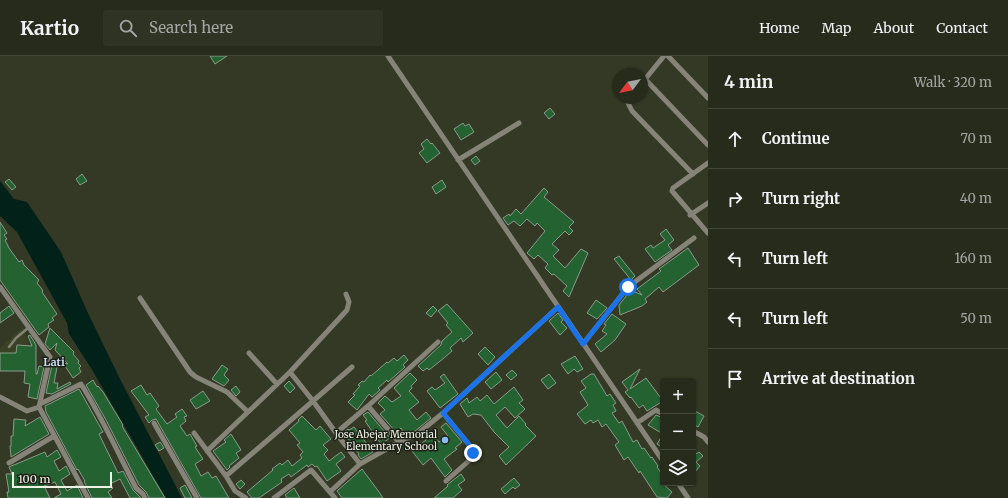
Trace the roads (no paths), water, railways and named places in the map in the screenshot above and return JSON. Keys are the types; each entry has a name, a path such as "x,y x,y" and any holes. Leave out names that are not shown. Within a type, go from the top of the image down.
{"street":[{"path":"388,56 660,456"},
{"path":"648,76 664,56"},
{"path":"668,56 708,98"},
{"path":"648,85 708,145"},
{"path":"629,104 632,111 693,174"},
{"path":"458,160 519,123"},
{"path":"708,163 672,188 672,191 691,215 708,233"},
{"path":"691,215 708,203"},
{"path":"583,344 628,287 694,238"},
{"path":"0,287 50,357 40,406 54,436 88,498"},
{"path":"208,451 290,372 347,310 349,302 346,294"},
{"path":"140,298 190,372 196,377 227,392 248,412"},
{"path":"274,498 311,470 333,496 360,464 399,442 416,435 443,413 558,307"},
{"path":"336,433 438,342"},
{"path":"249,353 277,384"},
{"path":"226,476 352,367"},
{"path":"290,372 360,464"},
{"path":"0,397 27,411 40,406 82,384 97,409 136,488 145,498"},
{"path":"368,406 399,442"},
{"path":"637,422 656,410 660,412"},
{"path":"443,413 471,447 473,453 472,458 446,481"},
{"path":"154,423 197,498"},
{"path":"194,433 226,476 235,491 246,498"},
{"path":"696,433 704,437 708,442"},
{"path":"8,463 54,436"},
{"path":"680,486 688,498"}],"lane":[{"path":"9,347 16,338 29,327"}],"water":[{"path":"0,181 14,199 27,202 61,252 87,311 120,379 182,498 166,498 91,368 69,334 67,323 17,232 0,216"}],"place":[{"name":"Jose Abejar Memorial Elementary School","path":"445,440"}],"district":[{"name":"Lati","path":"54,362"}]}
